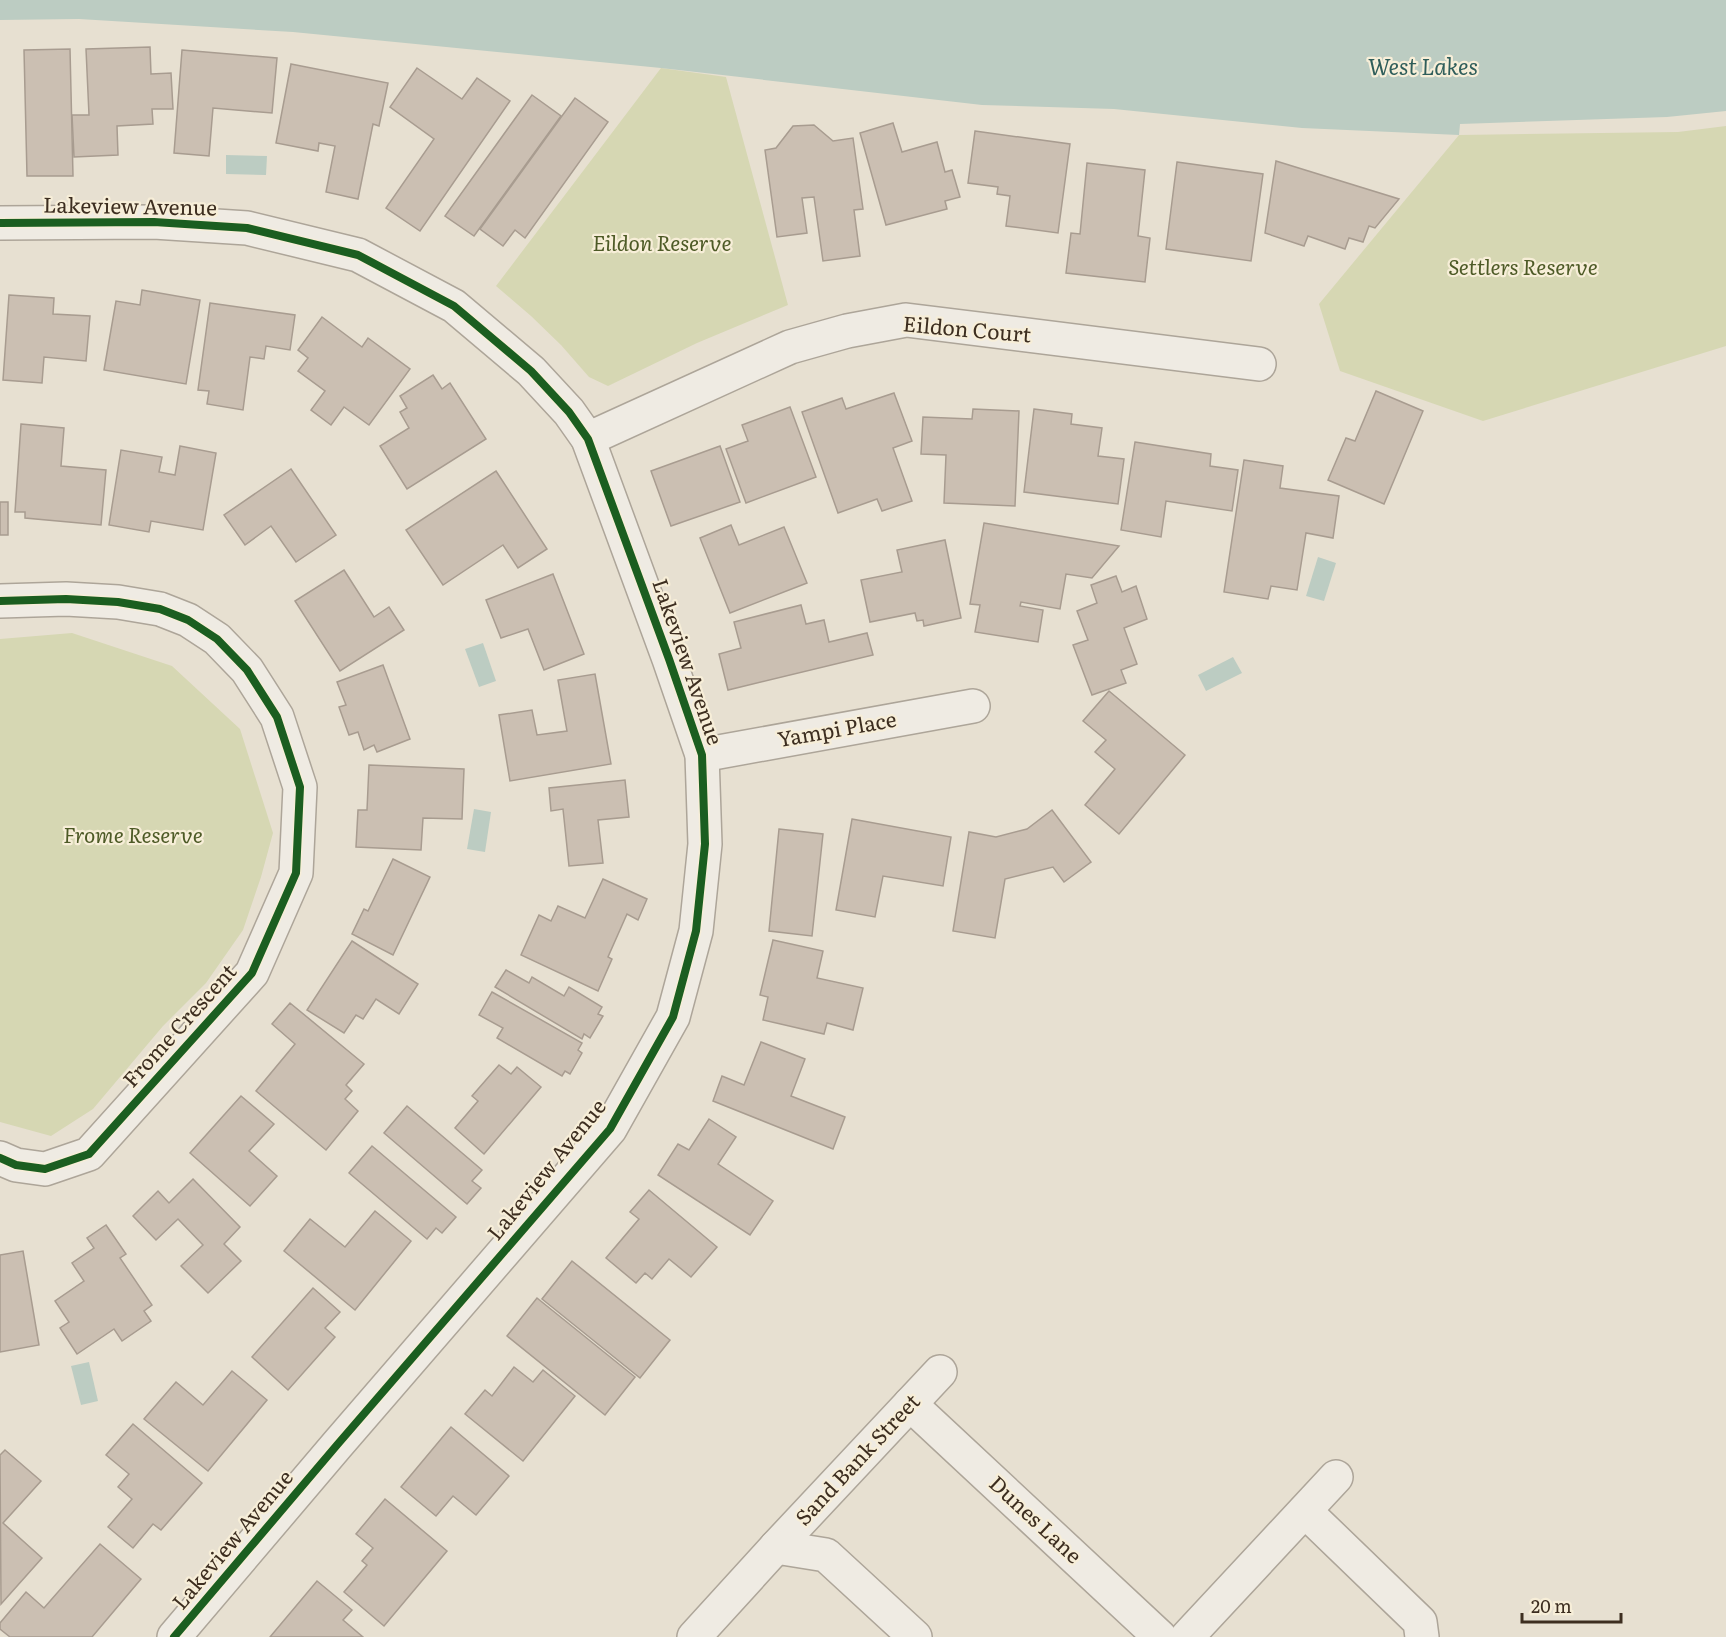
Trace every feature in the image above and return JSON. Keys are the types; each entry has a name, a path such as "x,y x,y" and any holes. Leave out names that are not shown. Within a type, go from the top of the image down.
{"street":[{"name":"Lakeview Avenue","path":"0,223 154,222 247,228 358,255 454,306 531,371 569,412 588,439 702,755 705,844 696,932 673,1017 610,1129 174,1637"},
{"name":"Eildon Court","path":"588,439 790,347 847,331 906,320 1259,364"},
{"name":"Frome Crescent","path":"0,601 66,599 118,602 160,609 198,627 217,639 247,670 277,717 300,787 296,873 252,974 89,1154 45,1168 16,1165 0,1158"},
{"name":"Yampi Place","path":"702,755 973,706"},
{"name":"Sand Bank Street","path":"694,1637 940,1372"},
{"name":"Dunes Lane","path":"910,1404 1160,1637"},
{"path":"1187,1637 1336,1477"},
{"path":"1305,1510 1420,1622 1422,1637"},
{"path":"776,1547 826,1555 915,1637"}],"green space":[{"name":"Eildon Reserve","path":"661,68 726,77 788,305 697,343 608,386 589,377 561,345 496,286"},
{"name":"Settlers Reserve","path":"1726,126 1726,346 1483,421 1340,371 1319,304 1459,135 1678,132"},
{"name":"Frome Reserve","path":"72,633 172,666 240,729 273,833 243,930 206,983 163,1026 93,1109 51,1136 0,1122 0,639"}],"water":[{"name":"West Lakes","path":"0,0 1726,0 1726,111 1667,117 1460,124 1459,135 1302,128 1114,109 982,105 661,68 293,32 79,19 0,20"},
{"path":"226,155 267,156 266,175 226,174"},
{"path":"1318,557 1336,563 1324,601 1306,596"},
{"path":"483,643 496,681 479,687 465,649"},
{"path":"1233,657 1242,673 1206,691 1198,675"},
{"path":"474,809 491,812 485,852 467,849"},
{"path":"89,1362 98,1401 81,1405 71,1366"}],"building":[{"path":"150,47 151,74 171,73 173,109 152,109 153,124 117,126 118,155 74,157 72,115 89,115 86,49"},
{"path":"70,49 73,176 27,176 24,50"},
{"path":"182,50 277,58 272,113 213,108 209,156 174,153"},
{"path":"291,64 388,83 379,126 373,124 358,199 326,192 335,146 319,143 318,151 276,143"},
{"path":"417,68 462,99 477,78 510,101 420,231 386,208 434,139 390,107"},
{"path":"532,95 561,116 474,236 445,216"},
{"path":"575,98 608,122 525,238 515,230 503,246 480,229"},
{"path":"893,123 902,152 937,142 945,172 952,170 960,197 945,201 947,209 886,225 860,133"},
{"path":"814,125 833,141 853,138 863,209 854,210 860,256 823,261 814,197 802,198 807,233 777,237 765,150 776,148 793,126"},
{"path":"975,131 1070,144 1058,233 1006,226 1010,196 997,194 998,187 968,183"},
{"path":"1276,161 1399,199 1375,228 1369,226 1363,242 1349,238 1345,249 1308,236 1304,246 1265,233"},
{"path":"1177,162 1263,174 1251,261 1166,249"},
{"path":"1087,163 1145,170 1138,236 1150,238 1145,282 1066,273 1071,233 1080,234"},
{"path":"142,290 200,300 186,384 104,370 116,301 140,305"},
{"path":"9,295 54,298 53,314 90,316 86,361 44,357 42,383 3,380"},
{"path":"210,303 295,315 290,350 266,346 264,359 250,357 243,410 207,404 209,391 198,390"},
{"path":"322,317 362,347 368,338 410,369 369,425 344,407 331,425 311,410 325,391 298,371 308,358 298,350"},
{"path":"433,375 442,389 450,383 486,439 407,489 380,446 409,428 400,412 407,408 400,396"},
{"path":"1376,391 1423,411 1384,504 1328,480 1346,438 1355,441"},
{"path":"894,393 912,441 893,448 912,501 882,511 877,499 838,513 802,412 842,398 846,409"},
{"path":"790,407 816,477 746,503 726,449 748,441 742,425"},
{"path":"973,409 1019,411 1015,506 944,503 946,455 921,454 923,417 972,419"},
{"path":"1034,409 1072,414 1071,424 1102,428 1098,456 1124,459 1118,504 1024,492"},
{"path":"21,424 64,428 61,466 106,470 101,525 25,518 25,512 15,512"},
{"path":"1135,442 1211,454 1210,466 1238,470 1232,511 1166,501 1161,537 1121,530"},
{"path":"180,446 216,453 203,530 151,521 149,532 109,525 121,450 162,457 159,472 175,475"},
{"path":"720,446 740,502 671,526 651,471"},
{"path":"1244,460 1283,466 1280,488 1339,496 1333,538 1306,533 1297,590 1271,586 1268,599 1224,592"},
{"path":"291,469 336,535 296,562 271,526 245,545 224,515"},
{"path":"496,471 547,549 518,568 503,545 443,585 406,530"},
{"path":"0,502 8,502 8,535 0,535"},
{"path":"984,523 1119,546 1092,578 1066,574 1060,609 1021,602 1020,606 1043,610 1038,642 975,632 980,605 970,604"},
{"path":"731,525 739,545 784,527 807,583 730,613 700,538"},
{"path":"945,540 961,618 924,626 923,620 917,621 915,613 870,622 861,580 902,572 897,550"},
{"path":"344,570 374,617 389,607 404,630 340,671 295,601"},
{"path":"553,574 584,654 544,670 528,629 501,638 486,600"},
{"path":"1116,576 1122,592 1136,586 1147,619 1124,628 1137,664 1121,670 1126,683 1092,695 1073,645 1088,640 1077,611 1097,603 1091,585"},
{"path":"801,605 806,624 824,620 829,642 867,633 873,655 728,690 719,654 741,648 734,622"},
{"path":"383,665 410,739 377,752 374,745 364,750 358,732 349,735 339,707 346,705 337,682"},
{"path":"595,674 611,764 510,781 499,715 532,710 537,735 567,731 558,680"},
{"path":"1109,691 1185,755 1119,834 1085,805 1115,769 1095,752 1106,740 1083,721"},
{"path":"369,765 464,769 462,819 423,818 421,850 356,847 358,810 367,810"},
{"path":"625,780 629,817 598,820 603,863 569,866 563,809 551,811 549,788"},
{"path":"1052,810 1091,862 1064,882 1053,867 1005,879 995,938 953,931 969,832 996,837 1027,829"},
{"path":"852,819 951,837 943,886 883,876 875,917 836,910"},
{"path":"779,829 823,834 812,936 769,931"},
{"path":"393,859 430,877 393,955 352,934 364,909 368,911"},
{"path":"603,879 647,899 638,920 627,914 608,957 612,959 598,991 521,955 539,915 551,921 558,906 585,918"},
{"path":"773,940 823,951 817,978 863,988 853,1030 827,1023 824,1034 763,1020 768,997 760,995"},
{"path":"352,941 418,984 399,1014 376,999 363,1019 356,1015 344,1033 307,1010"},
{"path":"506,970 529,983 532,977 564,996 569,987 602,1007 598,1014 603,1016 590,1038 584,1034 582,1039 495,987"},
{"path":"492,992 582,1043 578,1050 582,1053 570,1074 565,1071 562,1076 497,1038 503,1028 479,1015"},
{"path":"290,1003 364,1064 346,1085 352,1091 345,1099 358,1111 326,1150 256,1091 295,1044 272,1024"},
{"path":"761,1042 805,1059 791,1096 845,1117 833,1149 713,1101 722,1076 744,1085"},
{"path":"499,1065 511,1074 517,1067 541,1087 484,1154 455,1128 478,1101 472,1096"},
{"path":"241,1096 274,1124 249,1151 277,1176 250,1206 190,1153"},
{"path":"407,1106 482,1170 472,1181 481,1188 467,1204 384,1133"},
{"path":"709,1119 736,1137 718,1164 773,1201 750,1235 658,1175 678,1144 689,1150"},
{"path":"372,1146 456,1217 442,1233 436,1228 427,1239 349,1173"},
{"path":"193,1179 240,1227 224,1244 241,1261 208,1293 181,1266 203,1245 178,1219 156,1240 133,1216 158,1191 169,1203"},
{"path":"649,1190 717,1247 691,1277 669,1259 652,1279 645,1273 636,1283 606,1258 639,1219 630,1212"},
{"path":"375,1211 411,1241 355,1310 284,1251 310,1219 345,1247"},
{"path":"106,1225 126,1254 120,1258 152,1305 144,1311 151,1321 122,1341 114,1329 77,1354 60,1328 69,1322 55,1301 84,1281 72,1263 94,1248 87,1238"},
{"path":"23,1251 39,1345 0,1352 0,1255"},
{"path":"572,1261 670,1340 640,1378 542,1299"},
{"path":"313,1288 340,1312 325,1328 335,1337 288,1390 252,1357"},
{"path":"537,1298 635,1377 605,1415 507,1336"},
{"path":"514,1367 533,1382 543,1370 575,1396 523,1461 465,1414 485,1390 492,1396"},
{"path":"232,1371 267,1400 208,1471 144,1419 176,1382 203,1405"},
{"path":"133,1424 202,1483 161,1530 153,1524 133,1548 108,1527 132,1499 118,1487 129,1474 106,1455"},
{"path":"451,1427 509,1476 476,1515 453,1496 436,1516 401,1487"},
{"path":"5,1450 41,1481 3,1523 42,1558 1,1604 0,1455"},
{"path":"385,1499 447,1551 384,1626 344,1592 367,1565 362,1561 373,1548 356,1534"},
{"path":"100,1544 141,1579 92,1637 10,1637 0,1629 0,1623 26,1592 44,1608"},
{"path":"317,1581 352,1610 343,1620 363,1637 270,1637"}],"cycle path":[{"path":"0,223 154,222 247,228 358,255 454,306 531,371 569,412 588,439 702,755 705,844 696,931 673,1017 610,1129 174,1637"},
{"path":"0,601 66,599 118,602 160,609 188,620 217,639 247,670 277,717 300,787 296,873 252,973 89,1154 45,1169 16,1165 0,1158"}]}
